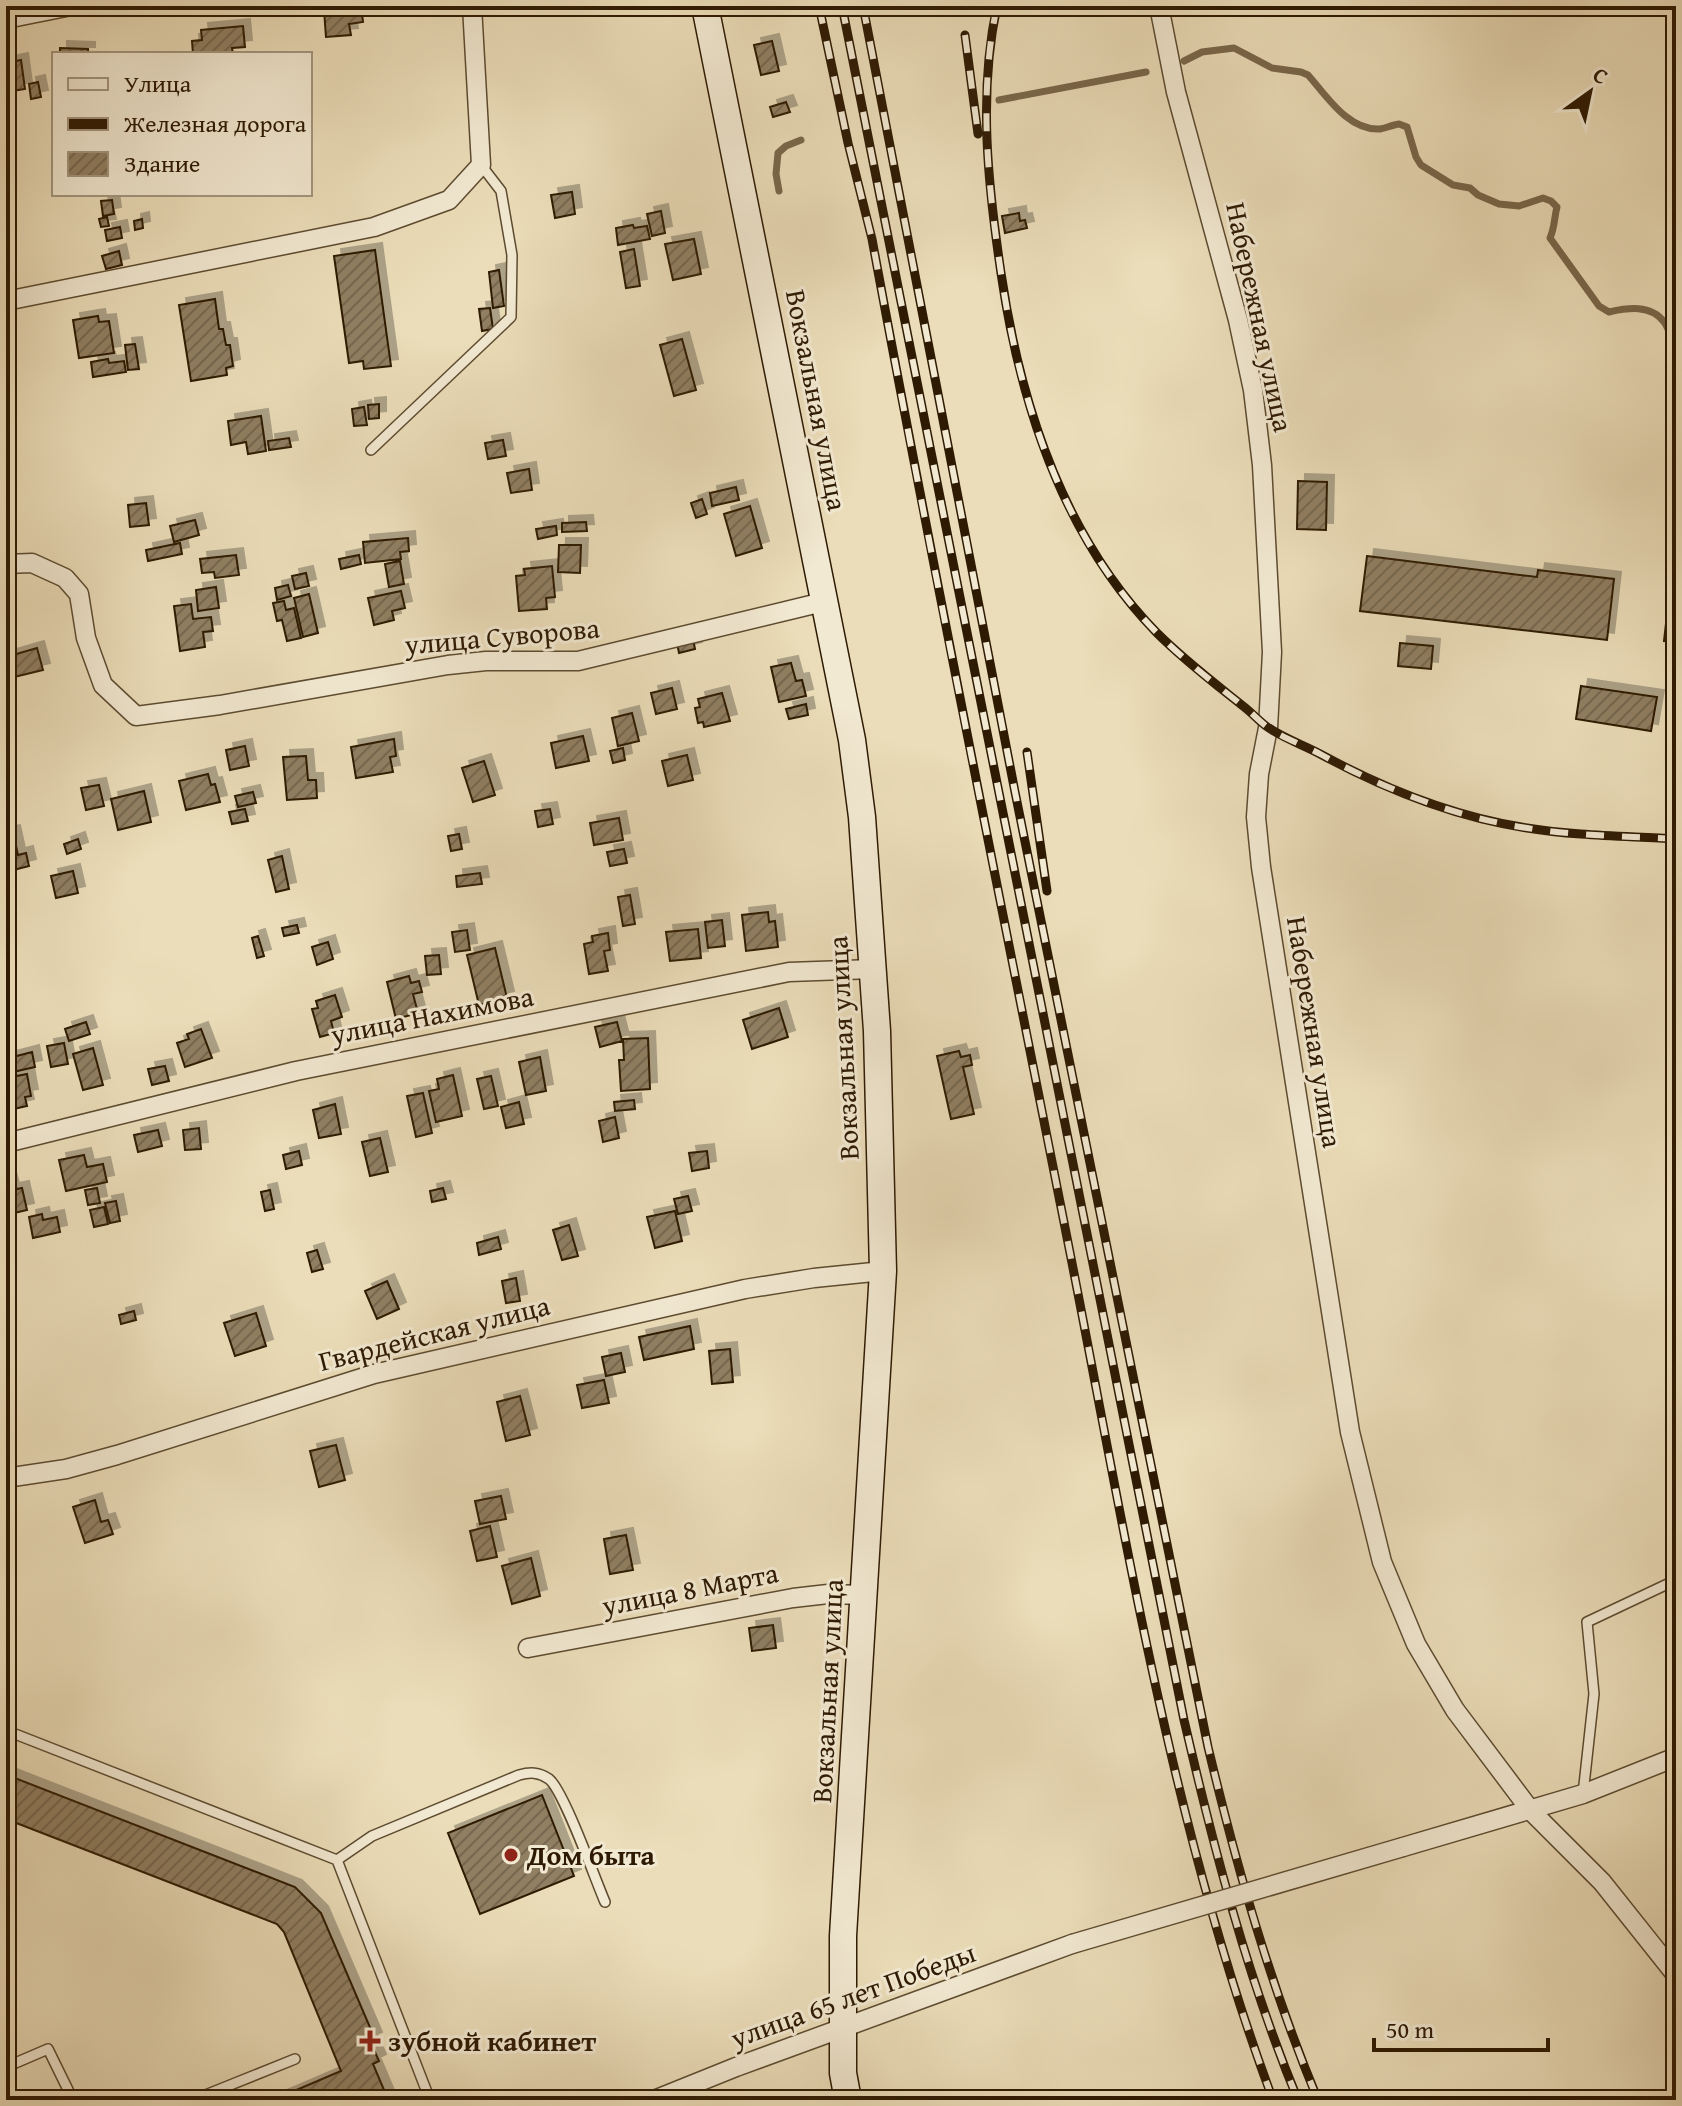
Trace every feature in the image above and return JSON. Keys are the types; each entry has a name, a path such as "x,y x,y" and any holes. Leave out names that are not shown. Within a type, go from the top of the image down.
{"main road":[{"name":"Вокзальная улица","path":"705,6 852,740 862,817 873,969 880,1106 883,1271 843,1936 843,2073 848,2100"}],"street":[{"path":"6,19 71,6"},
{"path":"6,301 374,227 449,200 481,165 472,6"},
{"name":"Набережная улица","path":"1159,6 1176,92 1238,320 1253,390 1262,465 1272,652 1268,728 1259,774 1256,817 1267,906 1350,1432 1382,1562 1416,1644 1455,1710 1531,1811 1602,1882 1676,1975"},
{"name":"улица Суворова","path":"6,564 32,563 65,578 79,594 86,638 103,685 136,716 220,705 448,665 486,661 578,661 823,602"},
{"name":"улица Нахимова","path":"6,1143 296,1071 774,975 873,969"},
{"name":"Гвардейская улица","path":"6,1478 66,1469 117,1455 389,1370 745,1289 883,1271"},
{"name":"улица 8 Марта","path":"528,1648 793,1598 828,1594 864,1595"},
{"name":"улица 65 лет Победы","path":"654,2100 1072,1944 1531,1811 1676,1757"}],"lane":[{"path":"371,450 511,317 512,255 501,191 481,165"},
{"path":"1583,1794 1594,1694 1587,1622 1676,1580"},
{"path":"15,1734 337,1860 430,2100"},
{"path":"337,1860 382,1832 528,1772 539,1774 557,1787 605,1902"},
{"path":"6,2067 48,2049 73,2100"},
{"path":"193,2100 295,2059"}],"building":[{"path":"341,6 361,6 363,22 349,24 351,35 326,37 324,10 341,9"},
{"path":"243,26 245,47 232,48 233,52 193,52 192,41 202,40 201,30"},
{"path":"772,41 779,71 761,75 754,45"},
{"path":"60,48 88,49 88,52 60,52"},
{"path":"21,60 25,89 6,92 6,63"},
{"path":"38,82 41,97 31,99 29,84"},
{"path":"786,102 790,112 773,117 770,107"},
{"path":"572,192 575,214 555,218 551,195"},
{"path":"112,200 114,214 103,216 101,201"},
{"path":"661,211 665,233 652,236 647,214"},
{"path":"1019,213 1020,221 1025,220 1027,228 1005,233 1002,216"},
{"path":"107,217 109,226 101,227 99,219"},
{"path":"142,219 143,228 135,230 134,221"},
{"path":"633,225 634,228 647,226 650,239 618,245 616,228"},
{"path":"120,227 122,238 107,241 105,230"},
{"path":"694,239 701,274 673,280 665,244"},
{"path":"634,249 640,286 626,288 620,252"},
{"path":"375,250 391,366 364,369 363,361 349,363 334,256"},
{"path":"119,251 122,265 106,269 102,256"},
{"path":"499,270 504,306 493,308 489,272"},
{"path":"215,299 219,329 223,329 226,345 230,345 233,366 226,368 227,375 191,381 179,305"},
{"path":"490,308 493,329 482,331 479,309"},
{"path":"98,316 99,322 109,321 114,353 79,358 73,320"},
{"path":"682,339 696,390 674,396 660,345"},
{"path":"135,344 139,369 128,370 125,345"},
{"path":"108,359 109,363 124,361 126,372 93,377 91,362"},
{"path":"379,404 379,418 369,419 368,405"},
{"path":"364,407 367,425 354,426 352,409"},
{"path":"261,416 266,451 248,454 246,442 231,445 228,421"},
{"path":"289,438 291,447 269,450 268,441"},
{"path":"503,440 506,456 488,459 485,443"},
{"path":"529,469 532,490 511,493 507,473"},
{"path":"1298,481 1327,482 1326,530 1297,529"},
{"path":"736,487 739,500 712,506 710,493"},
{"path":"702,499 707,514 696,518 691,503"},
{"path":"146,503 149,525 130,527 128,505"},
{"path":"750,506 762,548 736,556 724,514"},
{"path":"195,520 199,535 174,542 170,526"},
{"path":"586,522 587,531 562,532 562,523"},
{"path":"556,526 557,535 538,539 536,529"},
{"path":"408,538 409,551 400,552 401,559 365,563 363,542"},
{"path":"180,543 182,554 148,561 146,550"},
{"path":"1676,543 1676,642 1664,641"},
{"path":"559,545 581,545 580,573 558,572"},
{"path":"236,555 239,575 215,578 214,572 202,573 200,559"},
{"path":"359,555 361,564 341,569 339,559"},
{"path":"1367,556 1537,577 1538,570 1614,579 1607,640 1360,611"},
{"path":"400,561 404,584 389,587 385,564"},
{"path":"552,566 555,597 546,598 547,609 519,611 516,576 525,575 524,569"},
{"path":"306,573 309,586 295,589 292,576"},
{"path":"288,585 291,596 277,600 275,588"},
{"path":"216,587 219,608 198,611 196,590"},
{"path":"401,591 405,608 392,611 394,620 374,625 368,598"},
{"path":"309,594 318,633 303,637 294,598"},
{"path":"284,601 286,610 294,608 301,638 287,641 282,620 277,621 273,603"},
{"path":"191,604 193,619 211,617 213,631 203,632 205,647 180,651 174,606"},
{"path":"693,639 695,649 679,653 677,643"},
{"path":"1400,643 1433,646 1431,669 1398,666"},
{"path":"37,648 43,670 10,678 6,657"},
{"path":"791,663 796,681 802,680 806,696 779,702 771,667"},
{"path":"1581,686 1657,697 1651,731 1576,719"},
{"path":"672,688 677,709 656,714 651,693"},
{"path":"722,693 730,721 704,727 703,722 698,723 695,708 700,707 698,699"},
{"path":"806,704 808,715 789,719 786,709"},
{"path":"632,713 639,741 618,746 612,718"},
{"path":"583,736 589,761 556,768 551,743"},
{"path":"394,739 396,756 390,757 393,772 356,778 351,747"},
{"path":"245,746 249,766 230,770 226,750"},
{"path":"623,748 625,760 613,763 610,751"},
{"path":"687,755 693,780 668,786 662,761"},
{"path":"306,756 308,780 316,780 317,798 287,800 283,757"},
{"path":"484,761 495,795 473,802 462,768"},
{"path":"208,774 211,785 215,784 220,802 186,810 179,781"},
{"path":"99,785 104,806 86,810 81,788"},
{"path":"144,791 151,822 118,830 111,799"},
{"path":"253,792 256,803 238,807 235,796"},
{"path":"245,809 248,821 232,824 229,812"},
{"path":"550,809 553,824 538,827 535,811"},
{"path":"619,818 623,840 594,845 590,823"},
{"path":"13,832 18,855 26,853 29,866 6,872 6,833"},
{"path":"459,834 462,849 451,851 448,836"},
{"path":"78,839 81,849 67,854 64,844"},
{"path":"624,849 627,863 610,866 607,852"},
{"path":"282,856 289,889 276,892 268,860"},
{"path":"73,871 78,893 56,898 51,876"},
{"path":"480,873 482,884 457,887 456,876"},
{"path":"630,895 635,924 623,926 618,897"},
{"path":"768,912 769,922 775,921 778,947 746,951 742,915"},
{"path":"722,920 725,946 708,948 705,922"},
{"path":"297,925 299,933 284,936 282,928"},
{"path":"698,929 701,958 670,961 666,932"},
{"path":"467,930 470,950 455,952 452,932"},
{"path":"608,933 610,950 604,951 608,971 589,974 584,944 593,942 592,936"},
{"path":"258,936 264,956 257,958 252,938"},
{"path":"328,942 333,959 317,965 312,947"},
{"path":"495,948 507,998 479,1005 467,955"},
{"path":"439,955 441,974 427,975 425,956"},
{"path":"409,976 411,983 419,981 422,992 413,994 418,1013 396,1019 387,982"},
{"path":"335,995 342,1017 331,1021 334,1033 320,1037 312,1009 318,1008 316,1001"},
{"path":"779,1008 788,1037 752,1049 743,1020"},
{"path":"86,1022 90,1034 69,1041 65,1029"},
{"path":"617,1022 622,1041 600,1047 595,1027"},
{"path":"201,1029 212,1058 185,1067 177,1043 189,1039 187,1034"},
{"path":"648,1038 650,1089 621,1091 619,1060 624,1060 623,1039"},
{"path":"64,1043 68,1064 51,1067 47,1046"},
{"path":"93,1048 103,1085 83,1090 73,1054"},
{"path":"959,1051 961,1057 970,1055 972,1065 963,1067 974,1114 951,1119 937,1056"},
{"path":"32,1052 35,1067 13,1072 9,1058"},
{"path":"540,1057 546,1091 526,1095 519,1062"},
{"path":"165,1066 169,1081 152,1085 148,1069"},
{"path":"27,1074 31,1096 25,1097 27,1106 9,1110 6,1078"},
{"path":"453,1075 462,1116 436,1122 429,1091 439,1089 437,1079"},
{"path":"491,1076 498,1106 484,1109 477,1079"},
{"path":"423,1093 432,1133 416,1137 407,1096"},
{"path":"634,1100 635,1109 615,1111 614,1102"},
{"path":"519,1102 524,1124 506,1128 501,1107"},
{"path":"335,1104 341,1134 319,1138 313,1110"},
{"path":"615,1117 619,1138 603,1142 599,1121"},
{"path":"199,1128 201,1149 185,1150 183,1130"},
{"path":"158,1130 162,1146 138,1152 134,1135"},
{"path":"380,1138 388,1172 370,1176 362,1142"},
{"path":"299,1151 302,1165 286,1169 283,1155"},
{"path":"707,1151 709,1168 692,1171 689,1153"},
{"path":"84,1155 87,1167 103,1164 107,1182 66,1191 59,1160"},
{"path":"9,1179 12,1190 22,1188 27,1210 6,1215 6,1180"},
{"path":"97,1188 100,1203 88,1205 85,1190"},
{"path":"443,1188 446,1199 432,1202 430,1191"},
{"path":"270,1190 274,1209 265,1211 261,1192"},
{"path":"688,1196 692,1211 678,1214 674,1199"},
{"path":"116,1201 120,1221 110,1223 105,1203"},
{"path":"104,1207 108,1224 94,1227 90,1210"},
{"path":"675,1211 682,1241 655,1248 647,1217"},
{"path":"42,1214 43,1220 57,1217 60,1232 33,1238 29,1217"},
{"path":"569,1225 578,1256 562,1260 553,1230"},
{"path":"498,1237 501,1249 479,1255 477,1243"},
{"path":"317,1250 323,1269 312,1272 307,1253"},
{"path":"516,1278 520,1301 506,1303 502,1281"},
{"path":"387,1281 399,1309 377,1319 365,1291"},
{"path":"134,1311 136,1320 121,1324 119,1315"},
{"path":"256,1313 266,1346 235,1356 224,1323"},
{"path":"690,1326 694,1349 644,1360 639,1337"},
{"path":"730,1349 733,1382 712,1384 709,1351"},
{"path":"621,1353 625,1372 606,1376 602,1357"},
{"path":"604,1380 609,1403 582,1408 577,1385"},
{"path":"520,1396 530,1435 506,1441 497,1402"},
{"path":"336,1445 345,1480 319,1487 310,1451"},
{"path":"501,1496 506,1519 480,1524 475,1501"},
{"path":"95,1500 101,1522 108,1520 113,1534 85,1543 73,1507"},
{"path":"490,1526 497,1557 477,1561 470,1531"},
{"path":"626,1535 633,1570 610,1574 604,1539"},
{"path":"531,1558 540,1596 512,1604 502,1566"},
{"path":"773,1625 776,1648 752,1651 749,1628"},
{"path":"7,1775 295,1887 321,1913 375,2039 370,2041 379,2061 373,2064 387,2097 380,2100 273,2100 341,2071 284,1932 277,1924 6,1819"},
{"name":"Дом быта","path":"542,1795 574,1876 480,1914 448,1833"}],"waterway":[{"path":"1184,61 1202,52 1234,48 1272,68 1301,72 1308,75 1339,110 1358,124 1380,129 1399,124 1407,127 1421,165 1453,185 1470,188 1499,204 1519,206 1543,198 1551,201 1557,207 1550,238 1599,306 1609,312 1631,309 1652,312 1664,322 1676,345"},
{"path":"999,100 1146,72"},
{"path":"779,191 776,174 778,153 801,140"}],"railway":[{"path":"819,6 872,239 1133,1580 1207,1896 1273,2100"},
{"path":"842,6 1184,1720 1247,1960 1298,2100"},
{"path":"863,6 1015,792 1208,1747 1256,1926 1318,2100"},
{"path":"997,6 988,72 987,140 992,207 1009,322 1020,371 1051,466 1071,511 1124,595 1167,643 1266,726 1370,779 1447,809 1500,823 1564,833 1676,839"},
{"path":"965,35 978,134"},
{"path":"1027,752 1047,891"}],"place":[{"name":"Дом быта","path":"511,1855"},
{"name":"зубной кабинет","path":"370,2041"}]}
